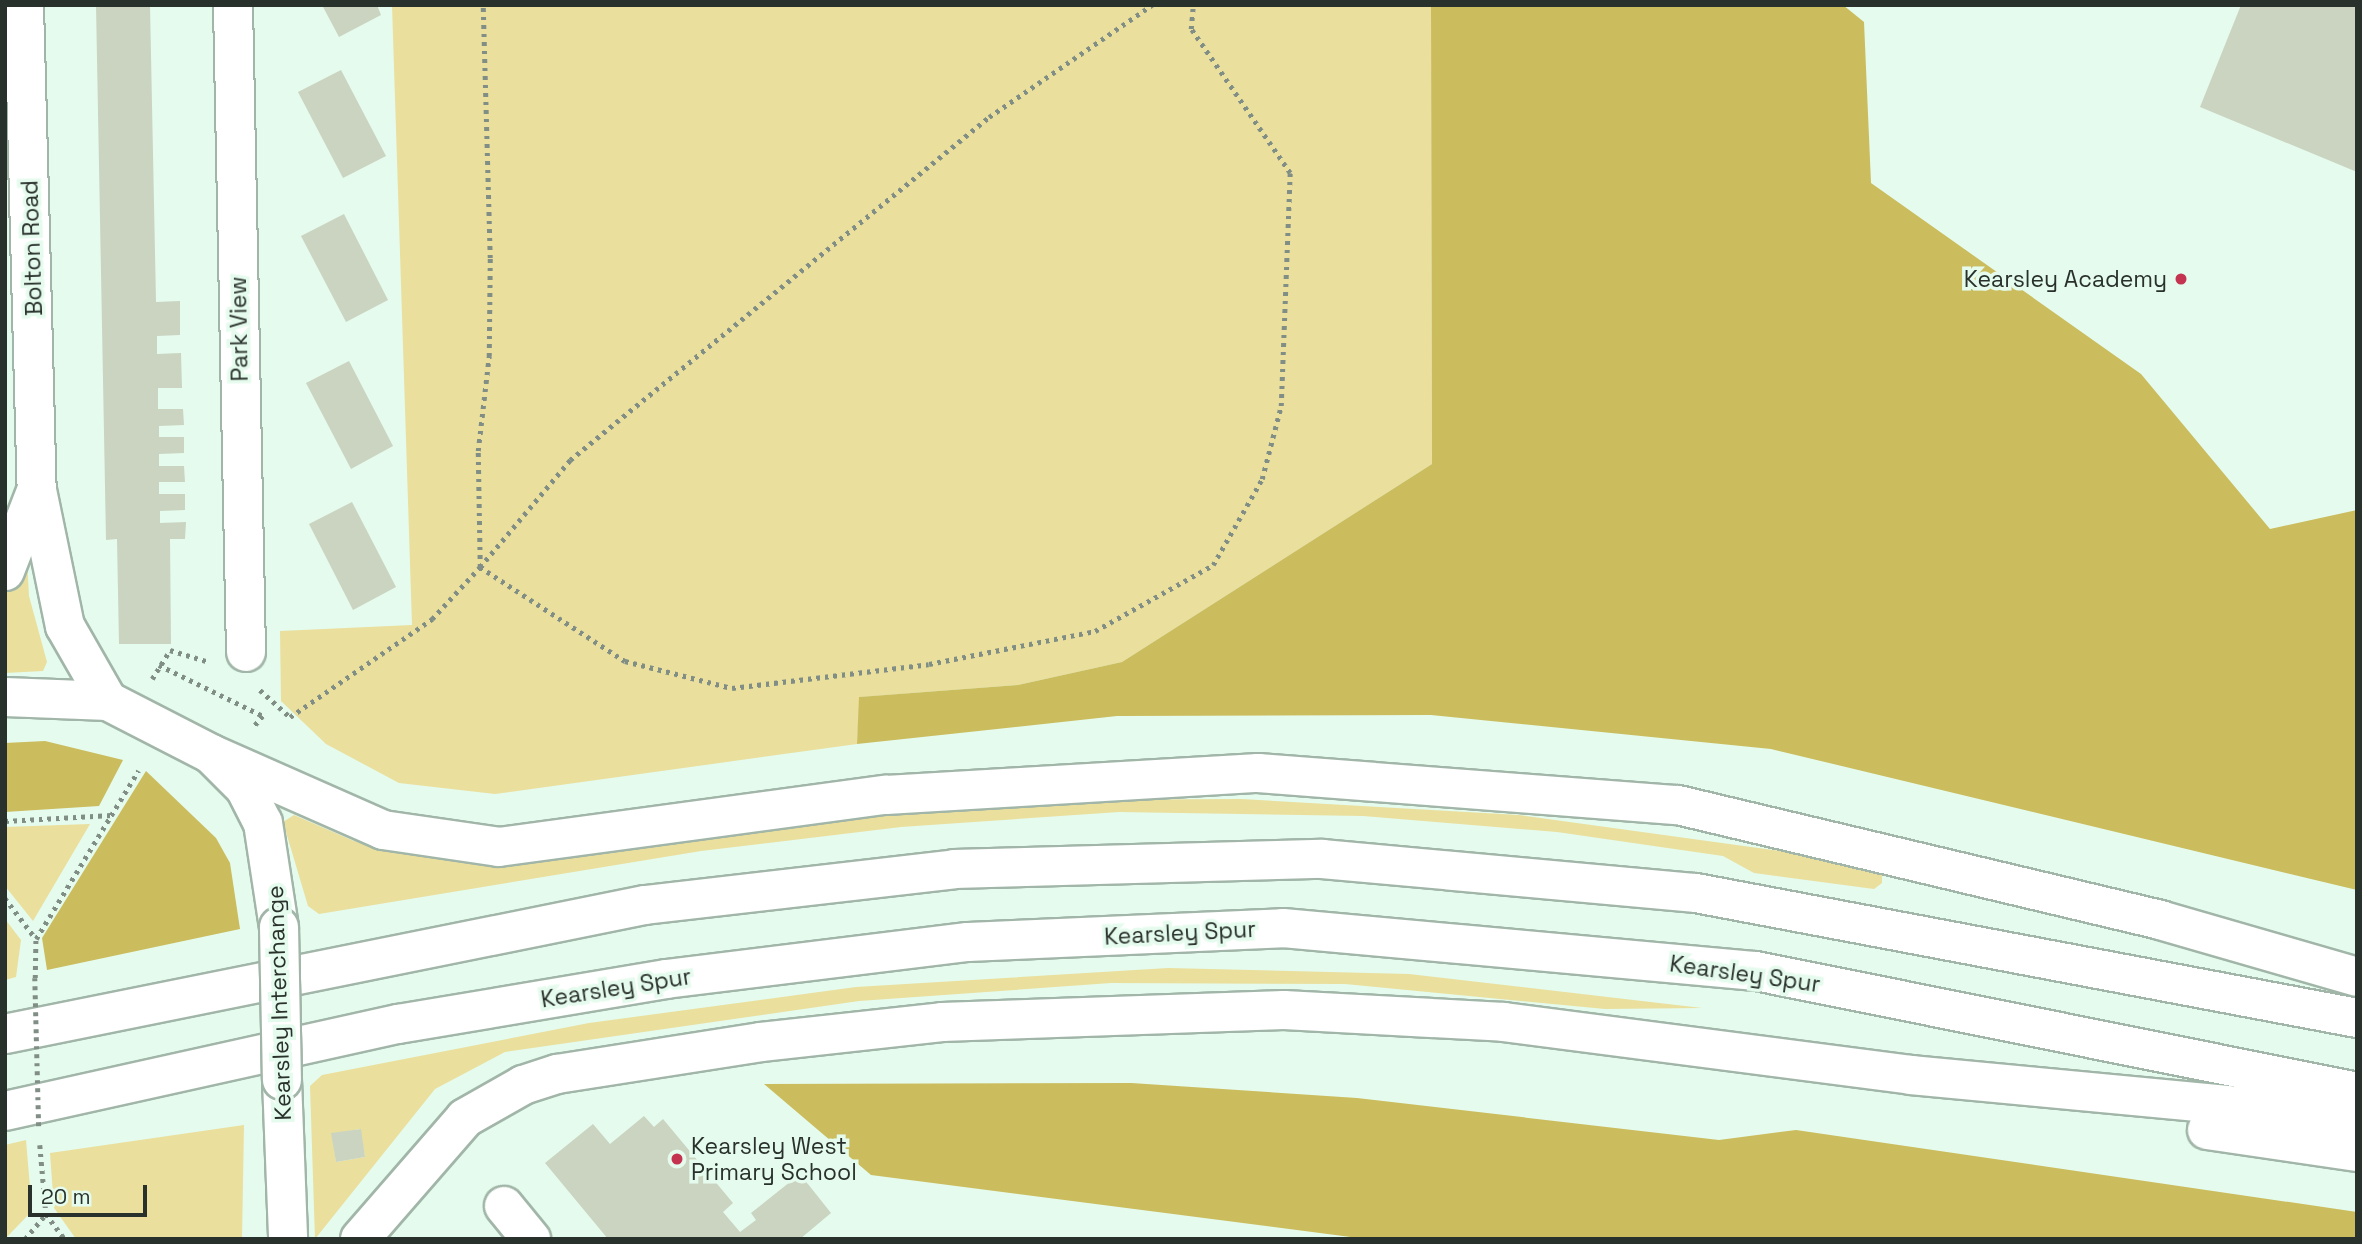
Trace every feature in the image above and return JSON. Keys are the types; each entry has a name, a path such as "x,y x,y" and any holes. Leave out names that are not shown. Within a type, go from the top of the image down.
{"main road":[{"name":"Bolton Road","path":"24,5 37,490 65,626 108,701"},
{"name":"Park View","path":"233,5 241,660"},
{"name":"Bolton Road","path":"5,571 37,490"},
{"name":"Kearsley Interchange","path":"5,697 108,701 211,754 245,788 263,823 279,927 288,1239"},
{"path":"211,754 383,830 499,847 886,795 1258,773 1678,805 2160,920 2357,977"},
{"path":"5,1034 645,905 954,869 1322,859 1696,893 2357,1018"},
{"name":"Kearsley Spur","path":"5,1111 398,1024 666,979 968,942 1283,928 1756,971 2357,1092"},
{"path":"360,1239 465,1118 523,1085 557,1074 813,1036 1136,1011 1284,1010 1504,1022 1911,1075 2357,1117"},
{"path":"1911,1075 2357,1152"},
{"path":"504,1206 531,1239"}],"path":[{"path":"480,567 478,451 489,356 490,244 483,5"},
{"path":"152,679 170,650 241,660 290,717 432,619 480,567 570,460 989,117 1152,5"},
{"path":"480,567 625,661 733,688 929,664 1094,631 1213,565 1262,479 1282,406 1290,173 1191,29 1193,5"},
{"path":"159,665 263,716 254,729 242,723"},
{"path":"65,1239 46,1214 39,1131 36,939 138,771"},
{"path":"5,821 113,815"},
{"path":"5,898 36,939"},
{"path":"25,1239 46,1214"}],"shaded area":[{"path":"392,5 1431,5 1432,464 1122,662 1018,685 860,697 857,744 495,794 399,783 326,744 281,701 280,631 412,625"},
{"path":"1431,5 1843,5 1864,22 1871,183 2141,374 2270,529 2357,510 2357,890 1771,749 1431,715 1117,716 857,744 859,697 1018,685 1122,662 1432,464"},
{"path":"19,556 27,560 29,596 47,662 43,671 5,673 5,590"},
{"path":"45,741 123,760 99,806 5,812 5,743"},
{"path":"146,771 216,838 230,863 240,929 47,970 42,938"},
{"path":"1241,799 1519,815 1859,862 1882,873 1882,883 1874,889 1754,873 1723,856 1557,832 1363,816 1119,812 901,827 701,851 319,914 308,906 283,822 294,815 354,841 421,856 474,859 1028,800"},
{"path":"90,824 33,921 5,886 5,827"},
{"path":"5,919 21,940 16,977 5,980"},
{"path":"1168,968 1409,974 1702,1008 1605,1009 1345,984 1111,983 859,1001 505,1052 435,1089 315,1239 310,1086 322,1075 589,1023 856,987","holes":["360,1129 365,1157 336,1162 332,1134"]},
{"path":"1131,1083 1357,1098 1719,1140 1796,1130 2357,1212 2357,1239 1366,1239 871,1175 764,1084"},
{"path":"244,1125 242,1239 76,1239 54,1208 50,1153"},
{"path":"26,1140 32,1211 5,1239 5,1145"}],"building":[{"path":"96,5 150,5 156,302 180,301 180,335 157,336 157,354 181,353 182,388 158,388 158,409 183,409 184,425 159,426 159,437 184,437 184,453 159,454 159,466 184,466 185,482 159,482 159,494 185,494 185,510 160,511 160,523 186,522 185,539 170,539 171,644 119,644 117,539 106,540"},
{"path":"322,5 377,5 381,15 339,37"},
{"path":"2241,5 2357,5 2357,172 2200,107"},
{"path":"341,70 386,156 343,178 298,92"},
{"path":"344,214 388,300 346,322 301,236"},
{"path":"349,361 393,446 351,469 306,383"},
{"path":"352,502 396,587 353,610 309,524"},
{"path":"644,1116 654,1127 663,1119 733,1203 723,1212 740,1232 756,1220 751,1213 800,1174 831,1213 800,1239 608,1239 545,1163 593,1124 610,1144"},
{"path":"361,1129 365,1157 336,1162 331,1133"}],"place":[{"name":"Kearsley Academy","path":"2181,279"},
{"name":"Kearsley West Primary School","path":"677,1159"}]}
